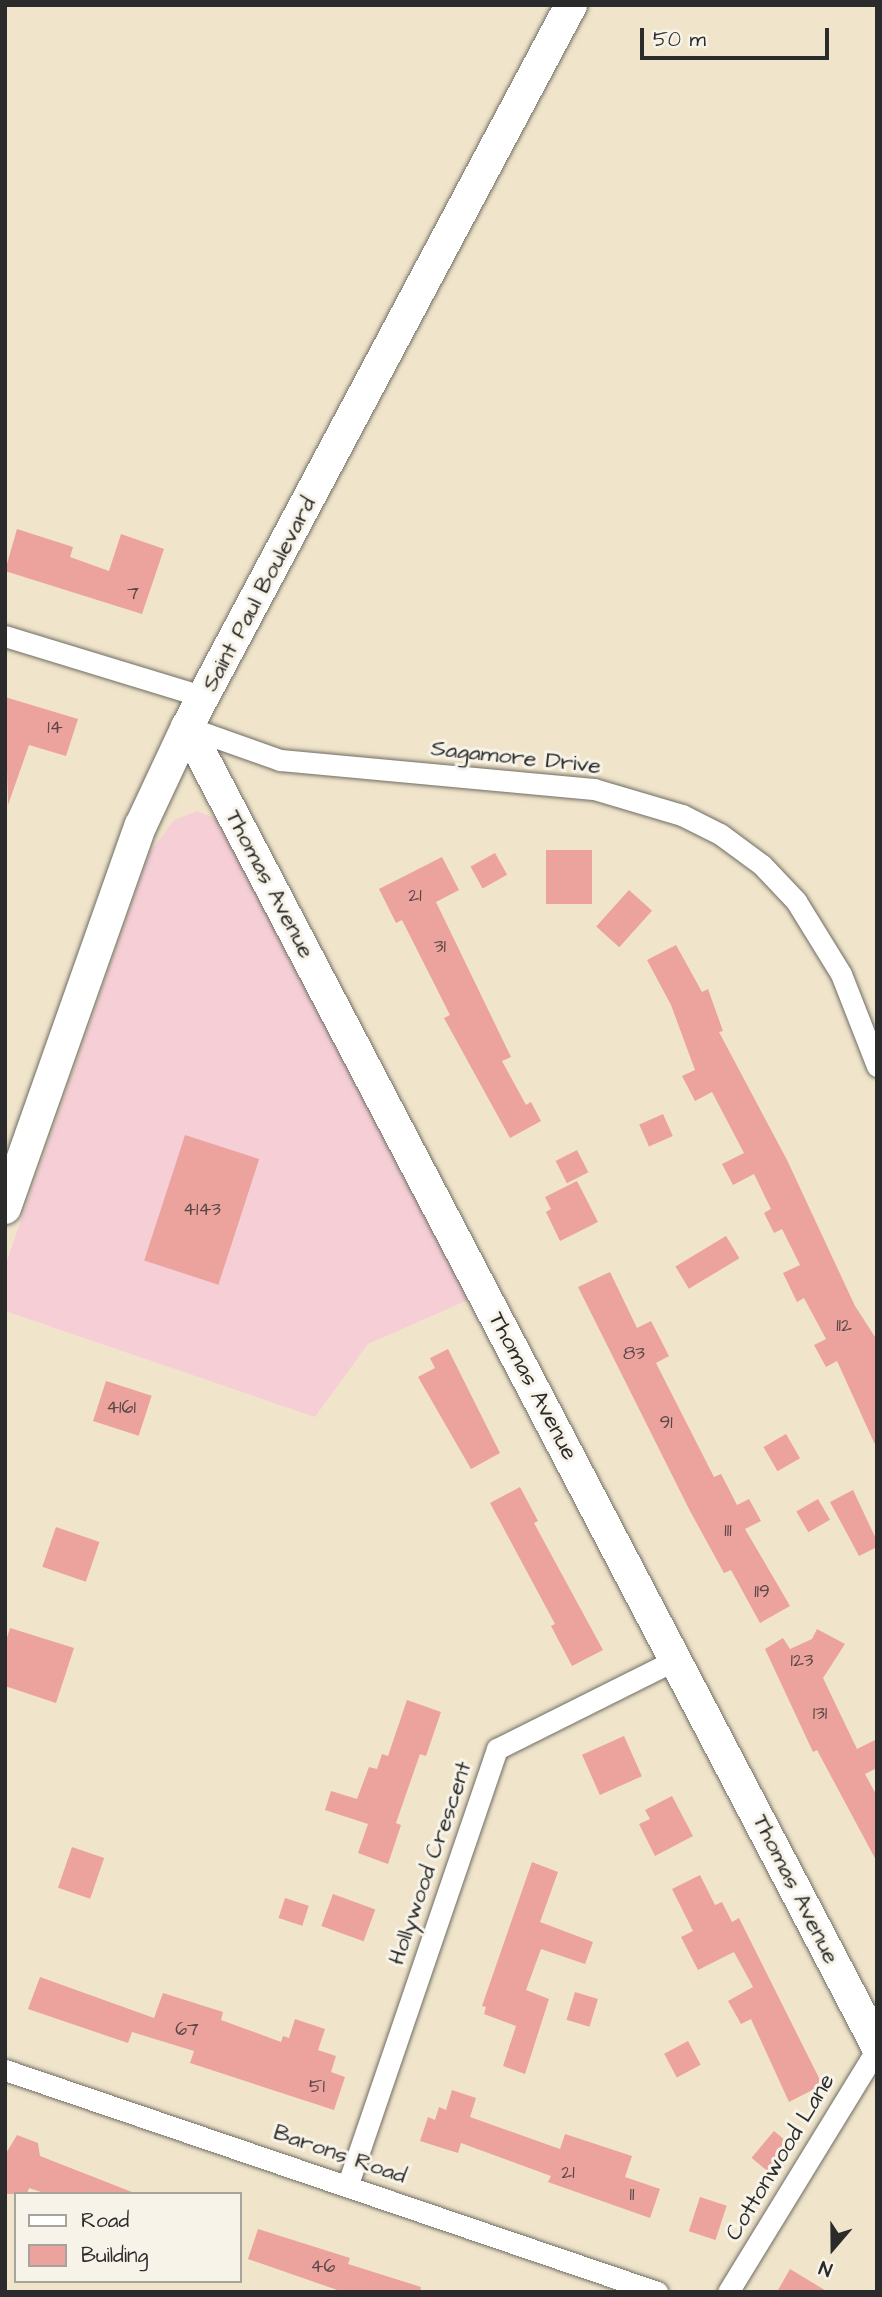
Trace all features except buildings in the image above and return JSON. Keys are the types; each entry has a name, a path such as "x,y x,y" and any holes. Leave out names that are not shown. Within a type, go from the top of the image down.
{"main road":[{"name":"Saint Paul Boulevard","path":"5,1208 11,1175 112,898 187,727 571,5"},
{"name":"Thomas Avenue","path":"187,727 677,1659 877,2048"}],"street":[{"path":"5,636 204,697"},
{"name":"Sagamore Drive","path":"187,727 243,749 319,766 594,789 682,816 720,834 762,865 821,936 841,974 877,1066"},
{"name":"Hollywood Crescent","path":"348,2184 497,1749 677,1659"},
{"name":"Cottonwood Lane","path":"728,2292 877,2048"},
{"name":"Barons Road","path":"5,2070 348,2184 657,2292"}],"shaded area":[{"path":"197,811 227,823 236,837 468,1300 368,1344 315,1417 5,1311 5,1266 150,852 174,820"}]}
